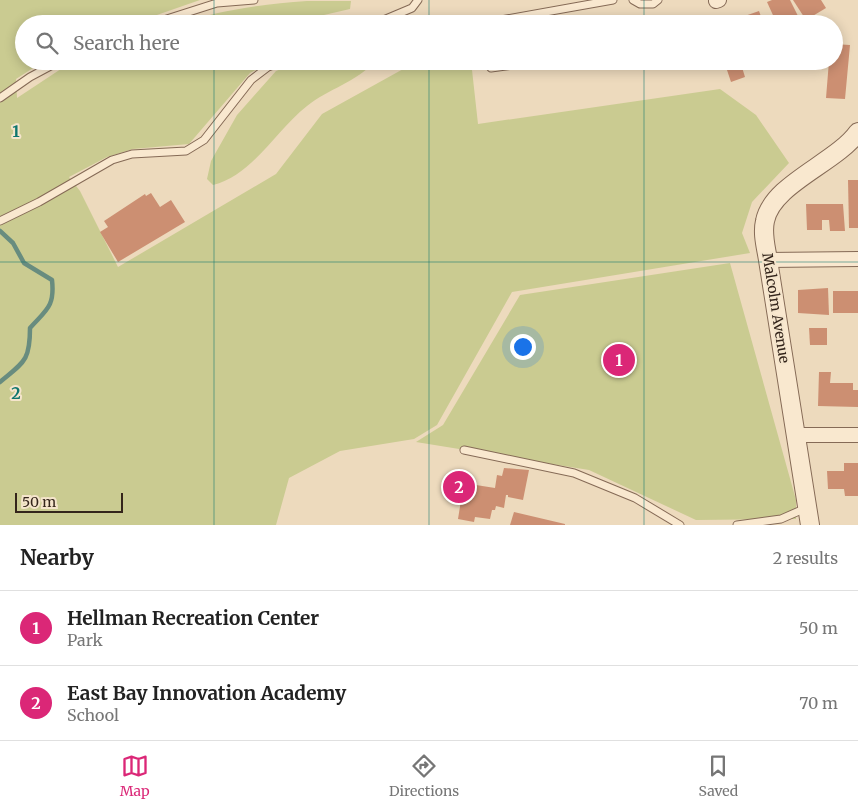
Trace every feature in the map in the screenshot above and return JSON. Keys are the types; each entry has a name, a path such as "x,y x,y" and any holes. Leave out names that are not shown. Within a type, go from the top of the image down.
{"street":[{"name":"Malcolm Avenue","path":"810,525 764,233 765,220 776,199 840,151 858,132"},
{"path":"768,260 858,259"},
{"path":"795,435 858,435"}],"lane":[{"path":"179,15 217,2 254,0"},
{"path":"395,15 412,8 418,0"},
{"path":"529,15 613,0"},
{"path":"633,0 640,4 653,4 658,0"},
{"path":"0,98 43,70"},
{"path":"0,221 39,202 112,160 132,154 186,151 204,140 251,80 264,70"},
{"path":"464,450 574,473 635,498 680,525"},
{"path":"737,525 781,519 808,507"}],"green space":[{"path":"0,0 200,0 157,15 15,15 15,70 30,70 16,79 17,98 59,70 256,70 250,73 189,144 133,149 107,157 69,177 80,191 118,267 276,174 322,114 401,70 472,70 478,124 720,89 756,115 789,163 752,202 742,233 750,253 512,292 437,425 414,439 340,451 289,478 276,525 0,525"},
{"path":"307,1 351,1 350,9 324,15 210,15 274,4"},
{"path":"365,70 307,106 252,162 227,180 213,185 207,179 211,161 237,115 276,71"},
{"path":"730,263 796,500 796,519 696,520 589,470 416,442 443,425 520,295"}],"building":[{"path":"772,0 790,0 798,15 773,15 767,2"},
{"path":"793,0 821,0 826,8 814,15 803,15"},
{"path":"759,11 760,15 748,15"},
{"path":"843,45 850,45 845,99 826,98 828,70 843,70"},
{"path":"727,70 743,70 745,77 731,82"},
{"path":"848,180 858,180 858,228 849,228"},
{"path":"151,193 160,207 171,200 185,222 118,262 100,232 108,227 104,221 145,194 146,196"},
{"path":"806,204 843,204 845,231 830,231 829,220 822,220 822,230 807,230"},
{"path":"828,288 829,315 798,313 798,290"},
{"path":"833,291 858,291 858,313 833,313"},
{"path":"809,328 827,328 827,345 810,345"},
{"path":"819,372 831,372 830,383 853,383 853,390 858,390 858,407 818,406"},
{"path":"844,463 858,463 858,496 845,496 844,489 828,489 827,471 844,471"},
{"path":"504,468 529,470 523,500 506,495 504,508 496,506 495,510 492,510 490,519 475,517 474,522 458,519 463,488 475,491 476,485 495,488 497,475 502,476"},
{"path":"514,512 565,524 565,525 510,525"}],"waterway":[{"path":"0,231 13,243 24,263 52,280 53,289 51,302 45,312 30,328 29,348 24,360 0,382"}],"place":[{"name":"Hellman Recreation Center","path":"619,360"},
{"name":"East Bay Innovation Academy","path":"459,487"}]}
